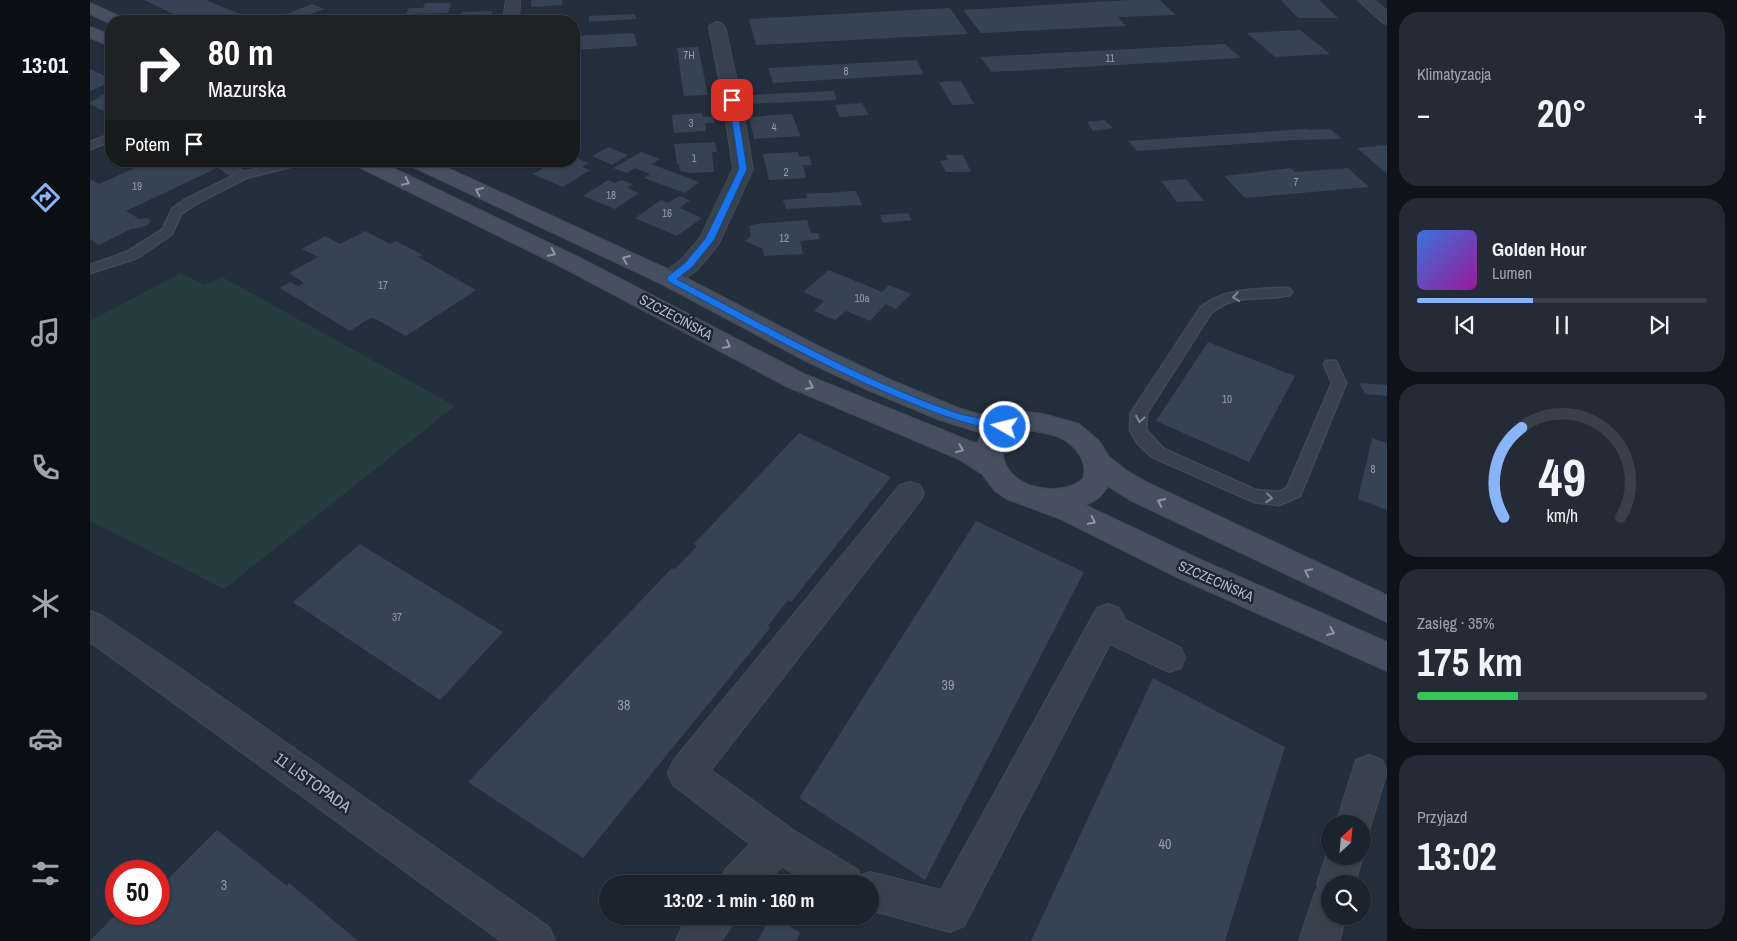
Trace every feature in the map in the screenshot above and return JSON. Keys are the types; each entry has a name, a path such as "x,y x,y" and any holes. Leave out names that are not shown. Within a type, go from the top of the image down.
{"main road":[{"path":"90,8 105,15"},
{"path":"90,32 105,38"},
{"name":"SZCZECIŃSKA","path":"374,167 572,263 795,380 969,452 992,467"},
{"path":"429,167 670,279 813,354 877,384 955,416 976,423 1005,427"},
{"path":"1100,464 1099,478 1092,489 1080,497 1063,501 1037,500 1012,488 1000,478 992,467 989,455 990,444 996,434 1005,427 1026,421 1050,423 1070,431 1090,447 1100,464 1117,478 1140,492 1387,609"},
{"name":"SZCZECIŃSKA","path":"1047,501 1072,511 1190,569 1387,657"}],"street":[{"path":"511,15 513,0"},
{"path":"1365,0 1387,19"},
{"path":"670,279 688,265 710,240 743,169 732,100 717,27"},
{"path":"830,875 780,843 686,773 910,493"},
{"path":"879,893 950,912 1106,621 1169,658"},
{"name":"11 LISTOPADA","path":"91,626 169,679 535,941"},
{"path":"1357,815 1369,772"},
{"path":"747,875 761,859 780,843"},
{"path":"696,941 708,925"},
{"path":"1319,941 1324,925"}],"lane":[{"path":"90,146 105,140"},
{"path":"226,167 242,176"},
{"path":"90,269 132,255 168,231 176,212 190,202 242,176 278,167"},
{"path":"1285,292 1257,293 1227,298 1213,303 1206,310 1139,413 1138,430 1144,440 1158,453 1254,496 1279,499 1294,492 1339,383 1331,364"}],"green space":[{"path":"181,273 204,285 222,277 455,406 224,589 90,521 90,321"}],"building":[{"path":"144,0 206,0 243,15 175,15"},
{"path":"531,0 562,0 562,5 531,7"},
{"path":"1128,0 1160,0 1176,15 1118,17 1126,26 981,33 963,10"},
{"path":"1281,0 1319,0 1338,18 1298,18"},
{"path":"425,3 451,3 448,13 406,14 409,8 423,8"},
{"path":"312,4 325,9 309,15 284,15"},
{"path":"950,8 968,34 756,45 749,19"},
{"path":"492,11 492,15 461,15 462,12"},
{"path":"635,14 636,19 589,22 589,16"},
{"path":"1300,30 1330,54 1275,57 1247,33"},
{"path":"634,33 637,46 580,50 580,36"},
{"path":"1225,44 1241,58 992,72 980,57"},
{"path":"698,47 708,95 684,96 677,48"},
{"path":"916,60 924,74 773,83 768,68"},
{"path":"90,69 105,76 105,85 90,91"},
{"path":"961,81 974,104 952,105 939,82"},
{"path":"834,91 837,100 748,104 746,95"},
{"path":"105,94 105,112 90,104 90,102 101,97 99,96"},
{"path":"862,103 869,115 840,117 835,105"},
{"path":"702,113 703,117 714,116 714,123 705,123 706,131 674,133 672,115"},
{"path":"792,114 800,136 754,139 749,117"},
{"path":"1104,120 1113,128 1093,131 1087,122"},
{"path":"1330,129 1342,139 1296,140 1137,151 1128,141"},
{"path":"715,142 717,152 712,152 714,172 690,173 680,171 674,144"},
{"path":"1387,145 1387,174 1357,148"},
{"path":"608,147 628,155 612,165 592,156"},
{"path":"641,152 660,159 651,164 699,182 685,193 644,178 650,174 635,168 627,173 613,168"},
{"path":"798,152 799,157 809,156 812,165 803,165 806,178 769,180 763,154"},
{"path":"946,155 963,155 971,172 946,172 940,161 948,160"},
{"path":"580,160 589,163 582,167 590,170 563,187 533,174 545,167 580,167"},
{"path":"137,167 217,168 126,211 139,219 147,218 151,221 149,224 131,229 99,245 90,239 90,179 99,184"},
{"path":"1291,168 1295,172 1348,168 1369,187 1245,198 1224,176"},
{"path":"1186,179 1204,201 1177,202 1161,181"},
{"path":"608,180 615,183 621,180 633,184 627,188 639,193 615,209 583,196"},
{"path":"856,191 862,205 786,209 783,200 807,198 806,194"},
{"path":"679,196 690,200 680,208 702,218 677,236 635,218 661,200 668,203"},
{"path":"908,213 912,220 883,223 880,215"},
{"path":"807,220 811,233 818,233 820,239 800,241 803,254 764,256 763,249 745,241 751,236 749,226"},
{"path":"365,231 390,244 396,241 423,255 418,257 476,290 406,336 374,318 370,318 350,331 280,288 290,282 298,286 304,283 289,273 318,257 302,249 325,236 340,244"},
{"path":"829,270 882,292 889,285 911,294 896,309 886,304 870,321 846,311 835,320 814,311 824,301 803,292"},
{"path":"1208,342 1295,376 1249,462 1156,421"},
{"path":"1359,383 1387,385 1387,396 1365,394"},
{"path":"799,433 891,477 791,602 788,600 768,626 770,628 583,858 468,782 672,568 675,569 697,546 694,544"},
{"path":"1372,438 1387,443 1387,510 1358,499"},
{"path":"976,521 1084,572 925,880 799,798"},
{"path":"360,544 503,632 440,700 293,602"},
{"path":"1153,678 1285,747 1225,941 1031,941"},
{"path":"217,830 287,886 289,883 358,941 90,941 105,925 170,925 170,877"},
{"path":"766,925 788,925 800,933 796,941 758,941"}],"route":[{"path":"732,100 743,169 710,240 688,265 670,279 813,354 877,384 949,414 976,423 1005,427"}]}
